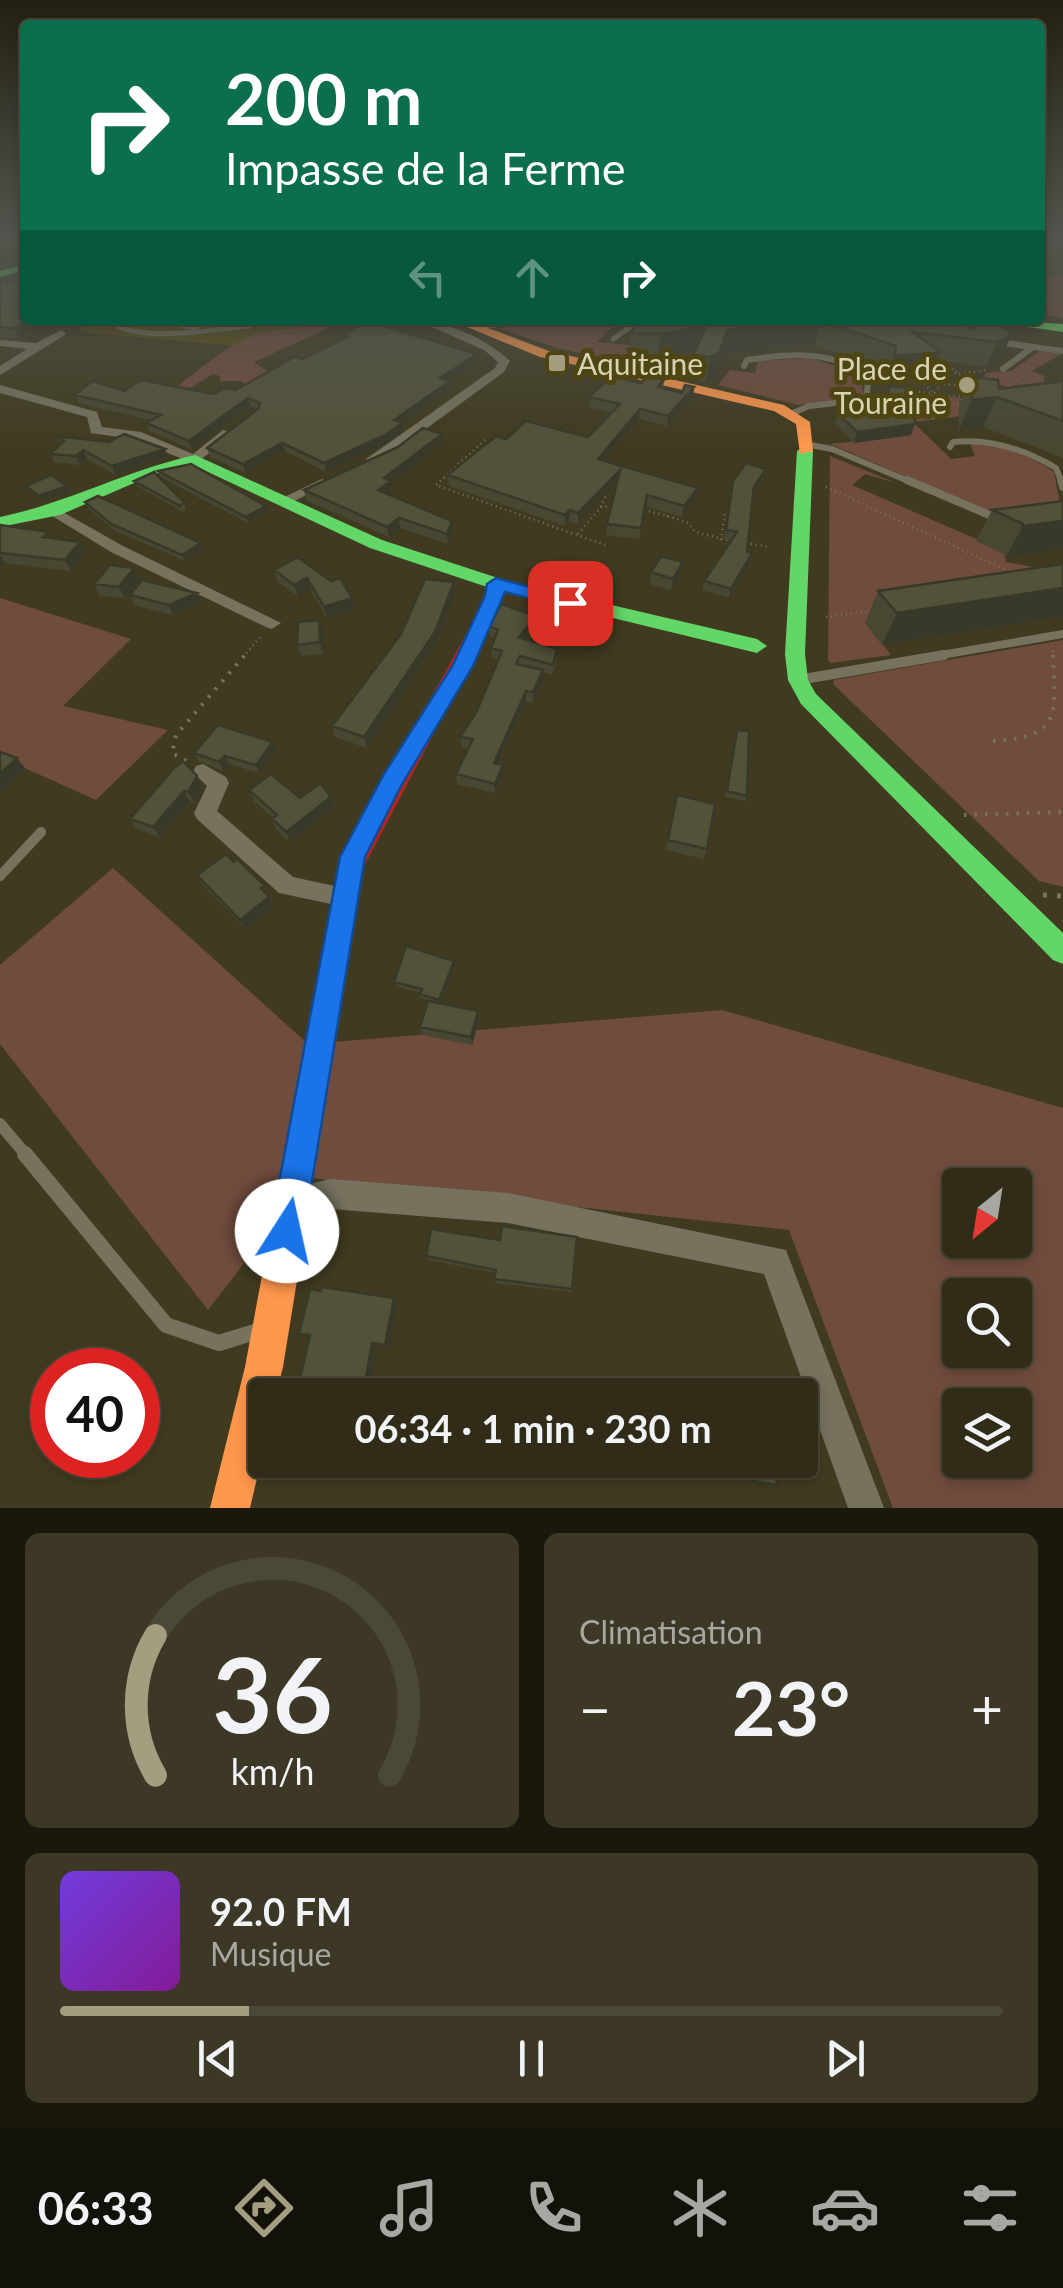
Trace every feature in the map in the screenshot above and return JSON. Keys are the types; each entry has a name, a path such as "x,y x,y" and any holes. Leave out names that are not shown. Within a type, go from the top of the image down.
{"street":[{"path":"364,465 420,429 500,370 504,362 488,348 433,325"},
{"path":"481,325 545,354 793,414 802,422 805,444 795,654 798,680 808,699 1063,951"},
{"path":"0,372 61,333"},
{"path":"0,343 38,346"},
{"path":"0,390 93,414 96,430 136,436 195,460 376,544 496,584 757,646"},
{"path":"0,522 54,511 150,470 195,460 238,425"},
{"path":"282,501 348,473"},
{"path":"54,511 117,549 272,623"},
{"path":"230,1508 271,1326 353,857 392,781 463,666 495,596 496,584"},
{"path":"203,772 219,783 205,813 287,886 345,897"},
{"path":"293,1200 331,1194 508,1208 775,1261 866,1508"}],"lane":[{"path":"114,325 171,334 251,325"},
{"path":"177,325 206,331"},
{"path":"613,339 629,328 627,325"},
{"path":"992,342 1063,352"},
{"path":"1004,369 1033,347"},
{"path":"744,366 748,360 815,354 866,375 867,394 862,400 809,406 793,414"},
{"path":"950,447 953,442 972,439 996,442 1056,468 1063,487"},
{"path":"805,444 832,449 981,514 1009,521"},
{"path":"798,680 1060,634"},
{"path":"0,876 41,832"},
{"path":"0,1124 166,1325 219,1342 271,1326"}],"path":[{"path":"930,350 979,382"},
{"path":"920,356 942,373"},
{"path":"984,392 1018,381 1035,364"},
{"path":"918,403 935,394 941,385 944,380 936,375 982,372"},
{"path":"914,382 979,388"},
{"path":"924,383 946,404"},
{"path":"988,385 1007,398"},
{"path":"1004,387 1022,389"},
{"path":"914,391 967,398 970,395"},
{"path":"862,400 968,404"},
{"path":"933,419 928,413 946,404"},
{"path":"485,440 436,485 608,546"},
{"path":"826,487 1026,579"},
{"path":"578,534 606,496"},
{"path":"601,507 618,506"},
{"path":"642,509 688,523 695,532 721,540 770,547"},
{"path":"721,540 725,514"},
{"path":"826,618 882,609"},
{"path":"203,772 172,753 176,735 272,623"},
{"path":"992,740 1028,740 1043,734 1056,712 1058,688 1052,677 1051,661 1060,634"},
{"path":"964,815 1063,812"}],"shaded area":[{"path":"1045,305 1063,305 1063,318 1045,316"},
{"path":"81,325 312,325 297,332 265,331 237,346 81,332"},
{"path":"335,325 254,362 268,372 250,388 241,381 220,381 220,376 213,374 177,396 170,392 217,356 255,334"},
{"path":"614,325 597,342 637,346 625,348 631,357 677,353 677,363 669,372 557,348 498,328"},
{"path":"1040,351 1061,354 1032,371 1044,376 1045,391 1008,387 1018,399 1005,386 981,381 986,373 1011,371"},
{"path":"805,356 857,373 864,393 861,398 799,405 718,385 730,370 755,373 758,360"},
{"path":"911,392 968,399 985,406 959,402 961,416 913,422 951,459 975,456 970,443 992,445 1045,466 1054,472 1060,504 996,515 830,444 889,438 896,428 871,403 877,396 910,400"},
{"path":"830,456 896,483 865,474 852,485 1004,551 1006,562 1039,568 866,622 891,655 831,663"},
{"path":"0,598 131,639 63,706 168,730 96,800 0,757"},
{"path":"1063,640 1063,887 1039,881 833,684 834,680"},
{"path":"113,868 308,1044 722,1010 1063,1108 1063,1508 893,1508 789,1230 310,1178 208,1310 0,1044 0,965"}],"building":[{"path":"0,305 20,305 20,325 0,327"},
{"path":"360,325 380,325 477,354 440,378 450,381 394,420 402,423 324,463 282,443 243,464 207,448 259,408 260,403 248,398 189,441 146,423 161,415 75,395 92,381 124,391 141,380 214,394 225,388 236,390 294,357 303,359 348,337 342,335"},
{"path":"635,325 779,325 727,330 720,352 710,357 694,354 706,326 660,334 631,333"},
{"path":"833,325 964,325 974,329 974,325 1000,325 1012,334 997,342 913,332 940,352 895,356 896,346"},
{"path":"612,376 641,383 648,376 664,380 658,387 682,393 685,385 694,387 668,416 640,409 598,459 698,488 684,506 647,495 641,528 607,524 620,470 578,513 570,510 565,515 448,475 497,436 506,439 526,421 588,437 620,404 589,397"},
{"path":"971,377 998,380 999,389 1063,381 1063,421 997,397 972,400"},
{"path":"889,386 915,389 915,424 857,432 838,414 888,407"},
{"path":"423,428 442,434 384,478 391,481 378,490 452,521 447,534 399,518 387,527 304,490 398,447"},
{"path":"124,434 165,449 112,466 83,450 76,456 50,454 64,441 57,436 109,442"},
{"path":"746,463 766,469 754,487 747,552 752,553 731,589 704,581 737,532 726,530 733,481"},
{"path":"191,464 266,506 246,517 158,471"},
{"path":"154,472 184,502 180,506 134,481"},
{"path":"51,475 67,486 38,496 26,486"},
{"path":"98,496 201,543 182,555 111,524 85,502"},
{"path":"1063,501 1063,521 1023,526 992,510"},
{"path":"0,525 49,532 43,537 80,542 65,560 0,553"},
{"path":"294,555 331,581 340,578 352,598 324,607 307,578 294,585 274,570 296,558"},
{"path":"661,556 683,562 673,579 651,572"},
{"path":"1063,564 1063,588 897,613 878,591"},
{"path":"110,565 134,568 119,587 94,584"},
{"path":"425,579 454,582 435,632 364,737 332,726 401,634"},
{"path":"142,580 197,593 169,605 130,595"},
{"path":"501,604 536,616 519,637 557,649 553,665 520,656 516,664 543,670 533,692 526,691 494,763 503,765 495,784 456,774 473,739 460,737 476,713 502,651 491,648 498,630 490,626"},
{"path":"319,620 320,642 297,645 298,622"},
{"path":"218,725 273,742 256,765 225,756 219,762 194,753"},
{"path":"737,730 749,731 747,796 727,791"},
{"path":"0,752 17,758 0,774"},
{"path":"183,761 197,776 188,792 184,791 153,827 130,819 175,767"},
{"path":"271,774 300,798 320,783 331,797 286,832 272,819 277,815 249,790"},
{"path":"677,795 715,804 707,849 668,840"},
{"path":"226,854 234,862 237,859 265,886 261,888 269,897 240,920 197,875"},
{"path":"406,946 454,961 439,1000 420,994 422,989 394,982"},
{"path":"428,1001 478,1011 471,1037 420,1027"},
{"path":"502,1226 577,1237 572,1289 494,1279 496,1270 426,1256 431,1229 500,1240"},
{"path":"322,1287 394,1298 385,1345 372,1343 366,1378 300,1378 310,1335 299,1334 310,1289 321,1291"},
{"path":"776,1478 777,1485 742,1479"}],"traffic: fast":[{"path":"1042,325 1063,328"},
{"path":"805,451 795,654 798,680 808,699 1063,951"},
{"path":"0,522 54,511 150,470 195,460 376,544 496,584 757,646"}],"traffic: slow":[{"path":"469,325 545,354 779,408 803,422 805,451"},
{"path":"230,1508 264,1367 351,866"}],"traffic: jam":[{"path":"351,866 479,629 495,596 496,584"}],"place":[{"name":"Aquitaine","path":"557,363"},
{"name":"Place de Touraine","path":"967,385"}],"route":[{"path":"287,1231 353,857 392,781 463,666 495,596 496,584 570,603"}]}
